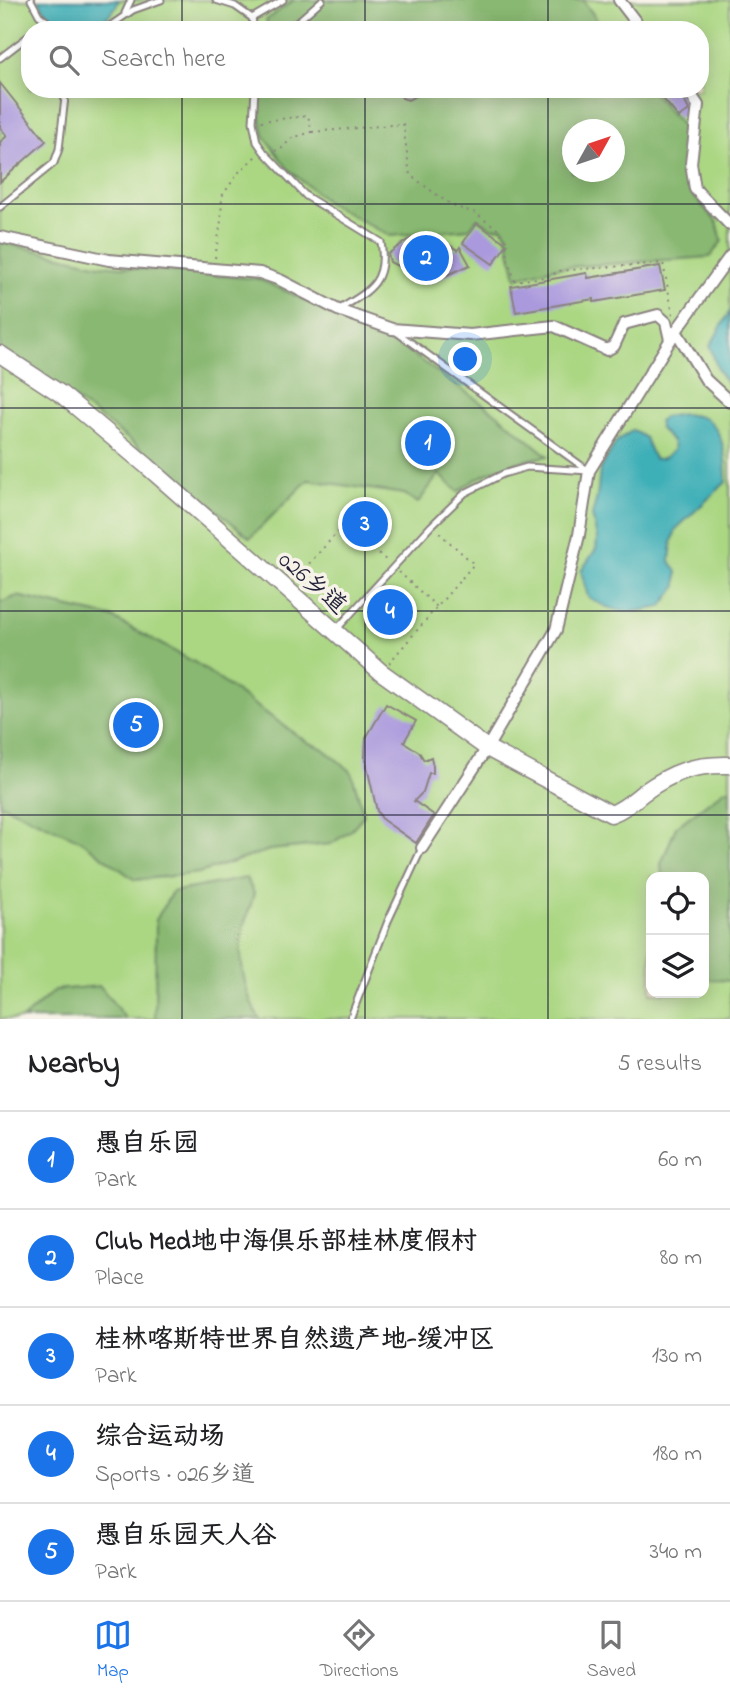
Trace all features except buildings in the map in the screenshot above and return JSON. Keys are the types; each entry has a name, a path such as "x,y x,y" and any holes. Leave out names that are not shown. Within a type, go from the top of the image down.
{"street":[{"path":"619,0 635,21"},
{"path":"693,98 698,105 691,163 695,188 730,225"},
{"path":"0,237 108,260 260,273 280,280 338,310 393,329 470,335 554,326 607,350 614,346 624,324 663,317 706,380 730,402"},
{"path":"422,848 487,748 556,630 579,535 589,471 673,335 730,257"},
{"name":"026乡道","path":"0,354 61,394 381,672 487,748 611,814 671,775 696,767 730,765"}],"lane":[{"path":"32,0 45,21"},
{"path":"125,15 131,0"},
{"path":"117,21 148,3 161,0"},
{"path":"216,0 235,6 252,21"},
{"path":"252,18 283,0"},
{"path":"298,21 322,0"},
{"path":"0,58 21,42"},
{"path":"0,207 38,178 58,156 65,98"},
{"path":"254,98 253,122 257,142 264,152 306,196 381,242 383,264 380,276 365,293 338,310"},
{"path":"393,329 589,471"},
{"path":"335,631 431,526 465,493 502,474 527,467 589,471"},
{"path":"350,1019 388,921 422,848"}],"path":[{"path":"253,122 308,116 312,132"},
{"path":"214,270 222,196 255,155 280,150 292,138 312,132 403,124 410,174 450,204 477,213 495,226 506,240 507,257 515,281 552,276 557,271 663,263 673,335"},
{"path":"286,589 345,524 437,607"},
{"path":"381,672 474,564 431,526"}],"green space":[{"path":"0,0 730,0 730,1019 0,1019"},
{"path":"294,0 583,0 598,21 266,21"},
{"path":"258,98 658,98 685,129 689,190 717,222 722,241 710,257 553,268 516,278 507,235 502,227 492,228 477,219 469,229 390,236 328,203 289,170 264,136"},
{"path":"0,242 100,265 259,279 389,338 496,413 548,456 501,468 468,484 458,492 439,474 418,503 404,494 308,480 250,538 128,439 0,349"},
{"path":"17,596 111,617 196,663 307,742 322,748 351,771 364,815 350,831 331,844 270,850 199,873 135,880 80,840 0,804 0,603"},
{"path":"726,789 730,790 730,981 709,979 709,872 662,872 661,864 676,827"},
{"path":"246,878 254,893 242,935 242,967 247,990 260,1019 155,1019 156,920 172,892"},
{"path":"100,986 126,1019 22,1019 55,990"}],"water":[{"path":"39,0 119,0 112,12 102,21 58,21 46,12"},
{"path":"730,311 730,387 718,370 710,346"},
{"path":"684,414 706,419 717,431 725,456 726,482 676,529 670,561 677,572 677,586 661,607 623,611 607,607 588,597 581,571 596,549 597,539 592,515 600,470 616,442 633,430 645,438 654,459 666,457 674,449 672,441 660,429 659,421 663,417"}],"place":[{"name":"Club Med地中海俱乐部桂林度假村","path":"426,258"},
{"name":"愚自乐园","path":"428,443"},
{"name":"桂林喀斯特世界自然遗产地-缓冲区","path":"365,524"},
{"name":"综合运动场","path":"390,612"},
{"name":"愚自乐园天人谷","path":"136,725"}]}
